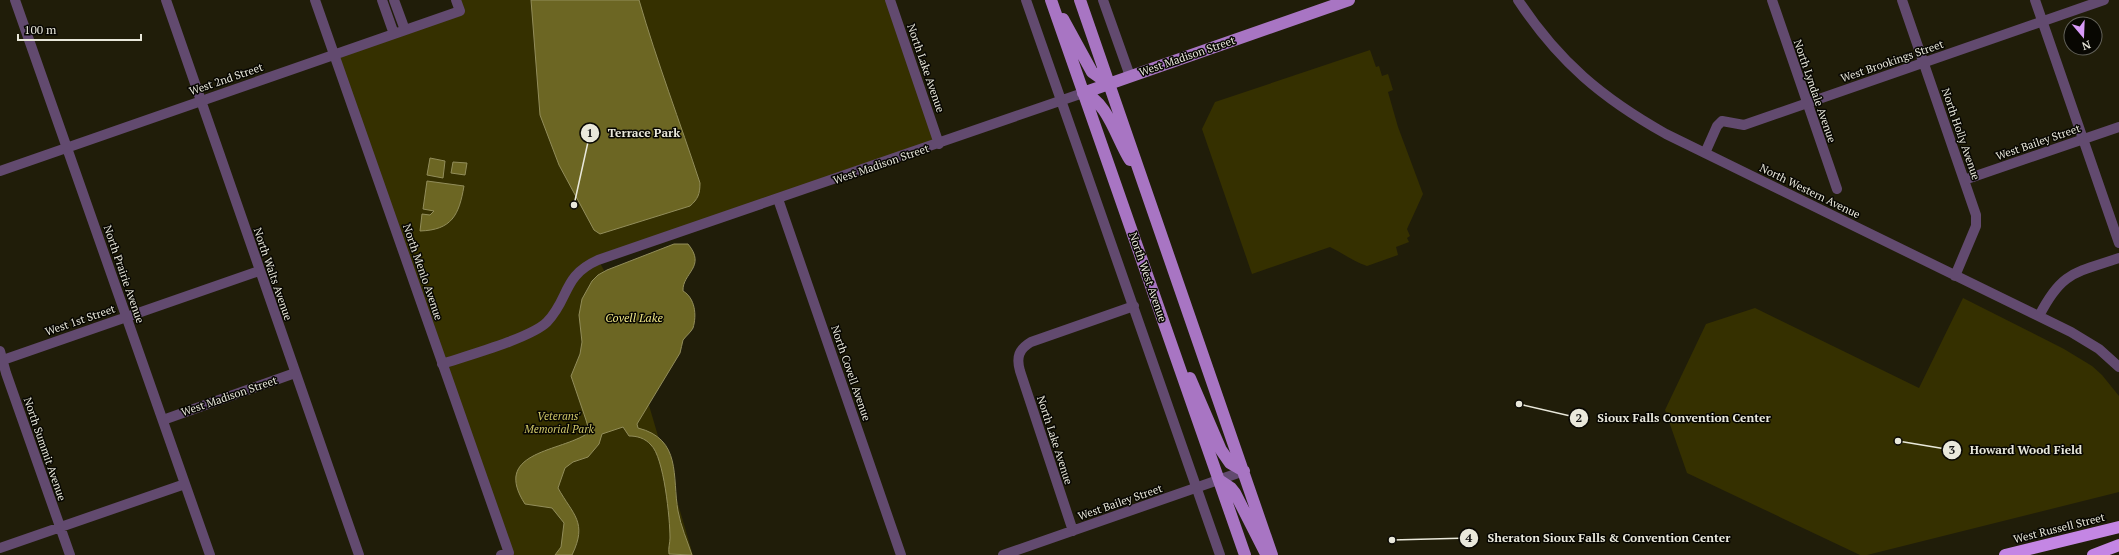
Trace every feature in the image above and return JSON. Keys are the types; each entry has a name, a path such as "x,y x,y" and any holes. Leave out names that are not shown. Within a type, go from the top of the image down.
{"highway":[{"path":"2084,535 2119,523"},
{"name":"West Russell Street","path":"2005,555 2119,527"},
{"path":"2093,555 2119,545"},
{"path":"2114,555 2119,554"}],"main road":[{"path":"1080,0 1272,555"},
{"name":"West Madison Street","path":"1083,93 1349,0"},
{"path":"1052,4 1068,28 1092,72 1109,84"},
{"name":"North West Avenue","path":"1052,4 1245,555"},
{"path":"1083,93 1091,95 1100,104 1121,144 1141,174"},
{"path":"1171,344 1190,378 1221,450 1230,463 1244,471"},
{"path":"1218,480 1225,483 1236,493 1267,555"}],"street":[{"name":"North Prairie Avenue","path":"15,0 210,555"},
{"name":"North Walts Avenue","path":"166,0 359,555"},
{"name":"North Menlo Avenue","path":"315,0 442,364 505,554"},
{"path":"382,0 394,34"},
{"path":"394,0 405,30"},
{"name":"West 2nd Street","path":"0,171 460,11 456,0"},
{"name":"North Lake Avenue","path":"890,0 939,144"},
{"name":"North West Avenue","path":"1026,0 1220,555"},
{"path":"1103,0 1130,76"},
{"name":"North Western Avenue","path":"1518,0 1555,49 1590,85 1640,120 1955,276 2040,316 2088,342 2119,367"},
{"name":"North Lyndale Avenue","path":"1772,0 1837,189"},
{"name":"North Holly Avenue","path":"1902,0 1976,215 1976,226 1955,276"},
{"path":"2035,0 2119,243"},
{"name":"West Brookings Street","path":"1705,153 1717,126 1722,121 1744,125 2104,0"},
{"name":"West Madison Street","path":"442,364 539,328 553,315 569,283 585,266 1083,93"},
{"name":"West Bailey Street","path":"1964,180 2119,127"},
{"name":"North Covell Avenue","path":"778,199 901,555"},
{"path":"2040,316 2048,298 2064,279 2119,258"},
{"name":"West 1st Street","path":"1,357 126,317 259,271"},
{"name":"North Lake Avenue","path":"1073,531 1020,371 1018,357 1019,351 1031,342 1134,306"},
{"name":"North Summit Avenue","path":"1,357 70,555"},
{"name":"West Madison Street","path":"163,420 295,373"},
{"name":"West Bailey Street","path":"1003,555 1244,471"},
{"path":"0,548 185,484"}],"green space":[{"name":"Veterans' Memorial Park","path":"456,0 889,0 939,144 599,261 616,293 693,555 501,555 508,553 334,55 460,11"},
{"path":"1370,50 1376,67 1379,66 1382,76 1388,74 1393,90 1388,92 1398,127 1423,194 1407,229 1410,236 1407,238 1409,242 1396,247 1398,255 1367,266 1330,247 1252,274 1202,129 1215,102"},
{"path":"1963,298 2064,349 2092,366 2102,375 2119,396 2119,492 1867,555 1860,555 1687,473 1665,410 1706,324 1755,308 1919,388"}],"water":[{"path":"531,0 639,0 700,183 698,196 690,206 600,234 594,230 559,165 540,115"},
{"path":"430,158 445,161 443,178 427,175"},
{"path":"453,162 467,163 465,175 451,173"},
{"path":"427,181 464,186 460,205 452,219 440,228 420,231 422,214 430,215 434,211 423,209"},
{"name":"Covell Lake","path":"674,244 688,244 695,259 695,264 686,279 683,291 690,298 694,307 695,318 693,328 683,340 680,353 637,424 638,428 652,433 662,441 668,450 674,473 679,517 692,555 669,554 669,517 663,475 656,452 649,443 641,438 629,436 623,427 602,434 599,444 588,457 573,462 565,468 558,488 577,519 579,534 577,544 572,555 555,555 561,547 564,523 552,508 525,504 517,487 516,474 522,464 532,457 585,435 588,427 571,376 580,354 582,342 579,315 582,299 592,281 598,275 607,270"}],"place":[{"name":"Terrace Park","path":"574,205"},
{"name":"Sioux Falls Convention Center","path":"1519,404"},
{"name":"Howard Wood Field","path":"1898,441"},
{"name":"Sheraton Sioux Falls & Convention Center","path":"1392,540"}]}
